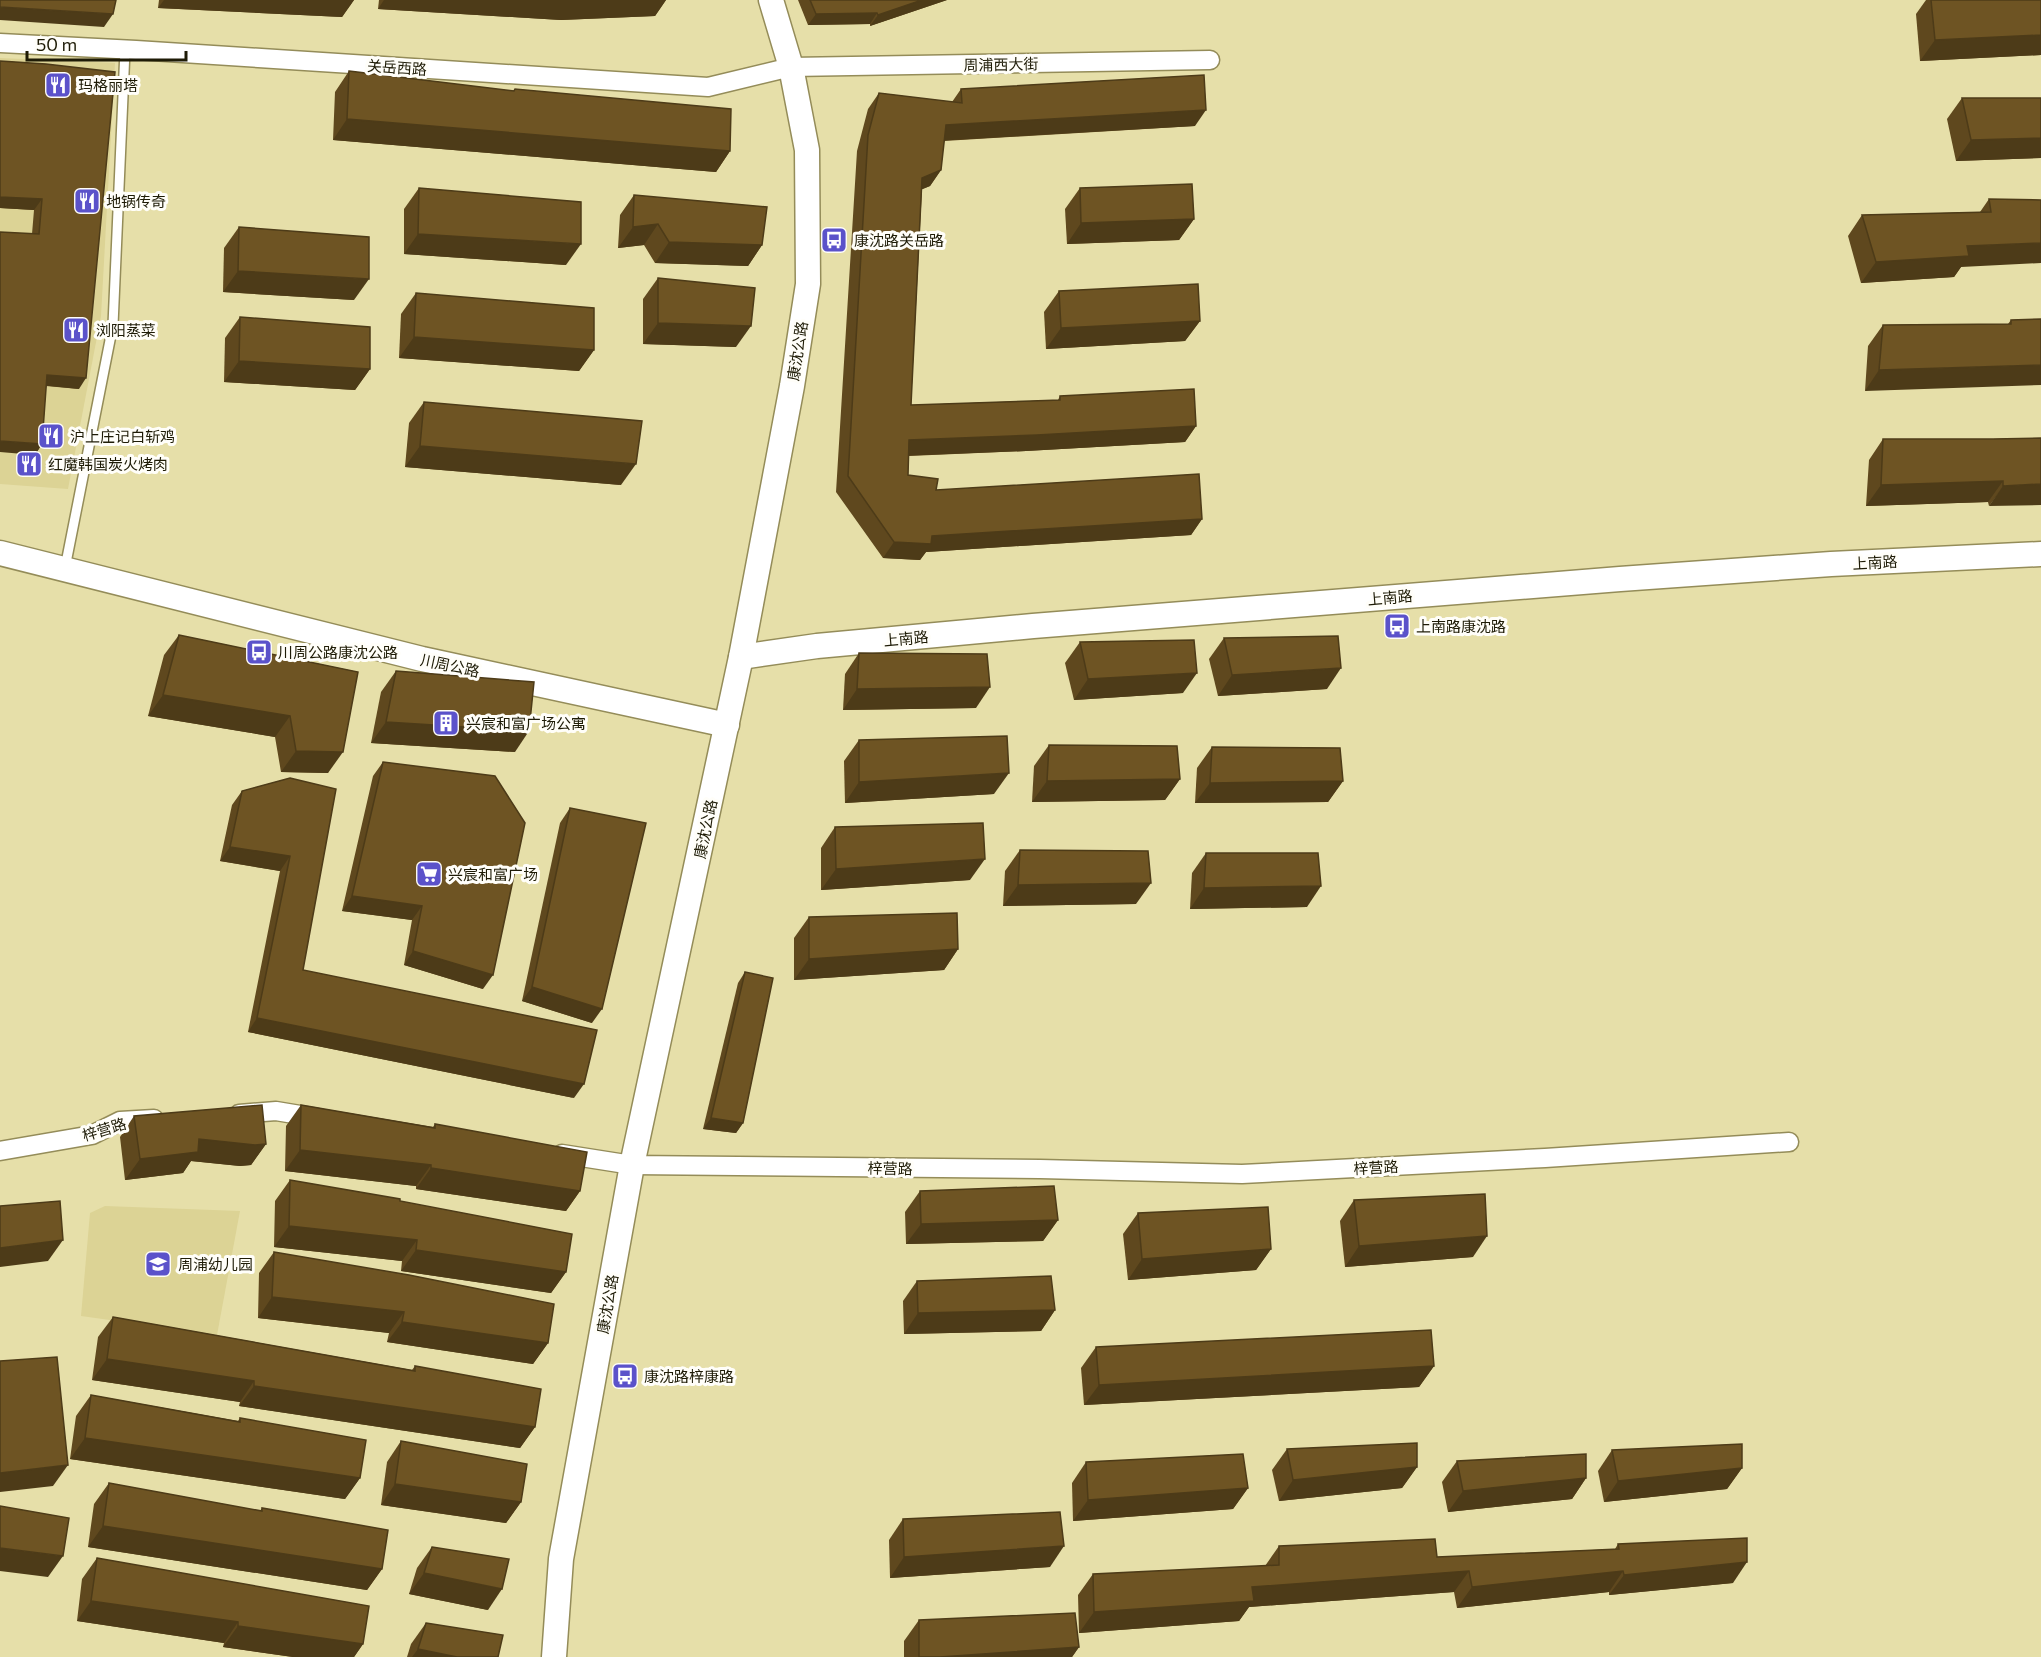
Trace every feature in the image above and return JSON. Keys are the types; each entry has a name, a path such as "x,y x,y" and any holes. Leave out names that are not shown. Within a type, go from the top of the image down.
{"street":[{"name":"康沈公路","path":"554,1657 561,1559 632,1165 741,657 792,386 808,284 807,150 791,67 771,0"},
{"name":"关岳西路","path":"0,43 708,87 791,67"},
{"name":"周浦西大街","path":"791,67 1210,60"},
{"name":"川周公路","path":"0,553 422,659 727,725"},
{"name":"上南路","path":"741,657 840,644 1405,596 1831,564 2041,554"},
{"path":"220,1115 276,1112 333,1120"},
{"name":"梓营路","path":"0,1151 92,1135 120,1120 175,1117"},
{"name":"梓营路","path":"540,1151 632,1165 1040,1169 1242,1174 1789,1142"}],"lane":[{"path":"65,571 113,325 125,50"}],"shaded area":[{"path":"0,58 115,63 101,316 68,489 0,484"},
{"name":"周浦幼儿园","path":"105,1206 240,1211 217,1335 81,1316 90,1213"}],"building":[{"path":"0,0 116,0 113,14 0,7"},
{"path":"810,0 922,0 878,15 877,13 816,14"},
{"path":"1931,0 2041,0 2041,35 1935,40"},
{"path":"0,61 115,72 86,378 47,375 42,444 0,441 0,232 39,234 42,199 0,197"},
{"path":"349,71 514,91 515,89 731,109 730,151 347,119"},
{"path":"1204,75 1206,110 946,125 941,170 922,178 911,405 1060,400 1060,396 1194,389 1196,426 909,440 908,475 938,479 936,490 1199,474 1202,519 932,536 931,544 894,542 848,476 868,135 879,93 962,103 961,89"},
{"path":"1962,98 2041,98 2041,138 1971,140"},
{"path":"1192,184 1194,219 1081,223 1080,188"},
{"path":"419,188 581,202 581,244 418,234"},
{"path":"634,195 767,207 762,245 669,242 658,224 633,227"},
{"path":"1989,199 2041,200 2041,243 1967,246 1969,256 1876,262 1862,215 1991,212"},
{"path":"239,227 369,237 369,279 238,271"},
{"path":"658,278 755,288 751,326 658,323"},
{"path":"1198,284 1200,321 1061,328 1059,291"},
{"path":"416,293 594,308 594,350 414,337"},
{"path":"240,317 370,327 370,369 239,361"},
{"path":"2041,319 2041,365 1879,370 1883,325 2011,324 2011,320"},
{"path":"424,402 642,421 636,464 420,446"},
{"path":"2041,438 2041,484 2003,486 2003,481 1881,485 1883,439"},
{"path":"179,635 358,672 343,752 296,751 290,716 163,695"},
{"path":"1338,636 1341,668 1232,675 1224,638"},
{"path":"1194,640 1197,673 1088,679 1080,642"},
{"path":"859,653 987,654 990,687 857,689"},
{"path":"396,671 534,682 529,731 386,722"},
{"path":"1007,736 1009,773 859,782 859,740"},
{"path":"1049,745 1177,746 1180,779 1047,781"},
{"path":"1212,747 1340,748 1343,781 1210,783"},
{"name":"兴宸和富广场","path":"383,762 495,776 525,823 493,975 413,951 422,906 352,896"},
{"path":"290,778 336,789 303,970 597,1030 584,1084 257,1018 290,856 230,847 242,791"},
{"path":"570,808 646,823 602,1009 532,987"},
{"path":"983,823 985,859 836,869 835,827"},
{"path":"1020,850 1148,851 1151,883 1018,885"},
{"path":"1206,853 1318,853 1321,886 1204,888"},
{"path":"957,913 958,949 809,959 809,917"},
{"path":"745,972 773,978 743,1123 711,1118"},
{"path":"262,1105 266,1144 255,1145 199,1139 198,1152 140,1159 134,1116"},
{"path":"301,1105 435,1128 435,1124 587,1152 580,1191 431,1168 431,1165 300,1150"},
{"path":"290,1180 400,1199 400,1201 572,1234 566,1272 416,1250 417,1240 289,1226"},
{"path":"1054,1186 1058,1220 921,1224 920,1191"},
{"path":"1485,1194 1487,1236 1359,1246 1354,1200"},
{"path":"60,1201 63,1240 0,1248 0,1206"},
{"path":"1268,1207 1271,1249 1142,1259 1138,1213"},
{"path":"274,1252 409,1275 554,1304 548,1343 402,1322 404,1312 272,1297"},
{"path":"1051,1276 1055,1310 918,1313 917,1281"},
{"path":"113,1317 415,1371 415,1366 541,1389 535,1427 254,1386 254,1381 107,1359"},
{"path":"1431,1330 1434,1366 1099,1385 1096,1347"},
{"path":"57,1357 68,1465 0,1473 0,1361"},
{"path":"91,1395 240,1422 240,1418 366,1440 360,1478 85,1438"},
{"path":"401,1441 527,1464 521,1502 395,1484"},
{"path":"1417,1443 1417,1467 1293,1480 1287,1449"},
{"path":"1742,1444 1742,1468 1618,1481 1612,1450"},
{"path":"1243,1454 1248,1488 1088,1500 1086,1462"},
{"path":"1586,1454 1586,1478 1463,1491 1457,1461"},
{"path":"109,1483 262,1511 262,1508 388,1530 382,1569 103,1526"},
{"path":"0,1506 69,1518 63,1556 0,1548"},
{"path":"1060,1512 1064,1546 904,1557 903,1519"},
{"path":"1747,1538 1747,1562 1624,1575 1623,1571 1472,1587 1469,1571 1252,1587 1254,1601 1094,1612 1093,1574 1279,1565 1279,1546 1435,1539 1437,1557 1619,1549 1618,1544"},
{"path":"432,1547 509,1559 502,1589 424,1573"},
{"path":"97,1558 369,1606 363,1644 238,1626 238,1622 91,1601"},
{"path":"1075,1613 1079,1647 919,1657 919,1620"},
{"path":"426,1623 503,1635 498,1657 457,1657 418,1649"}],"place":[{"name":"玛格丽塔","path":"58,85"},
{"name":"地锅传奇","path":"87,201"},
{"name":"康沈路关岳路","path":"834,240"},
{"name":"浏阳蒸菜","path":"76,330"},
{"name":"沪上庄记白斩鸡","path":"51,436"},
{"name":"红魔韩国炭火烤肉","path":"29,464"},
{"name":"上南路康沈路","path":"1397,626"},
{"name":"川周公路康沈公路","path":"259,652"},
{"name":"兴宸和富广场公寓","path":"446,723"},
{"name":"兴宸和富广场","path":"429,874"},
{"name":"周浦幼儿园","path":"158,1264"},
{"name":"康沈路梓康路","path":"625,1376"}]}
